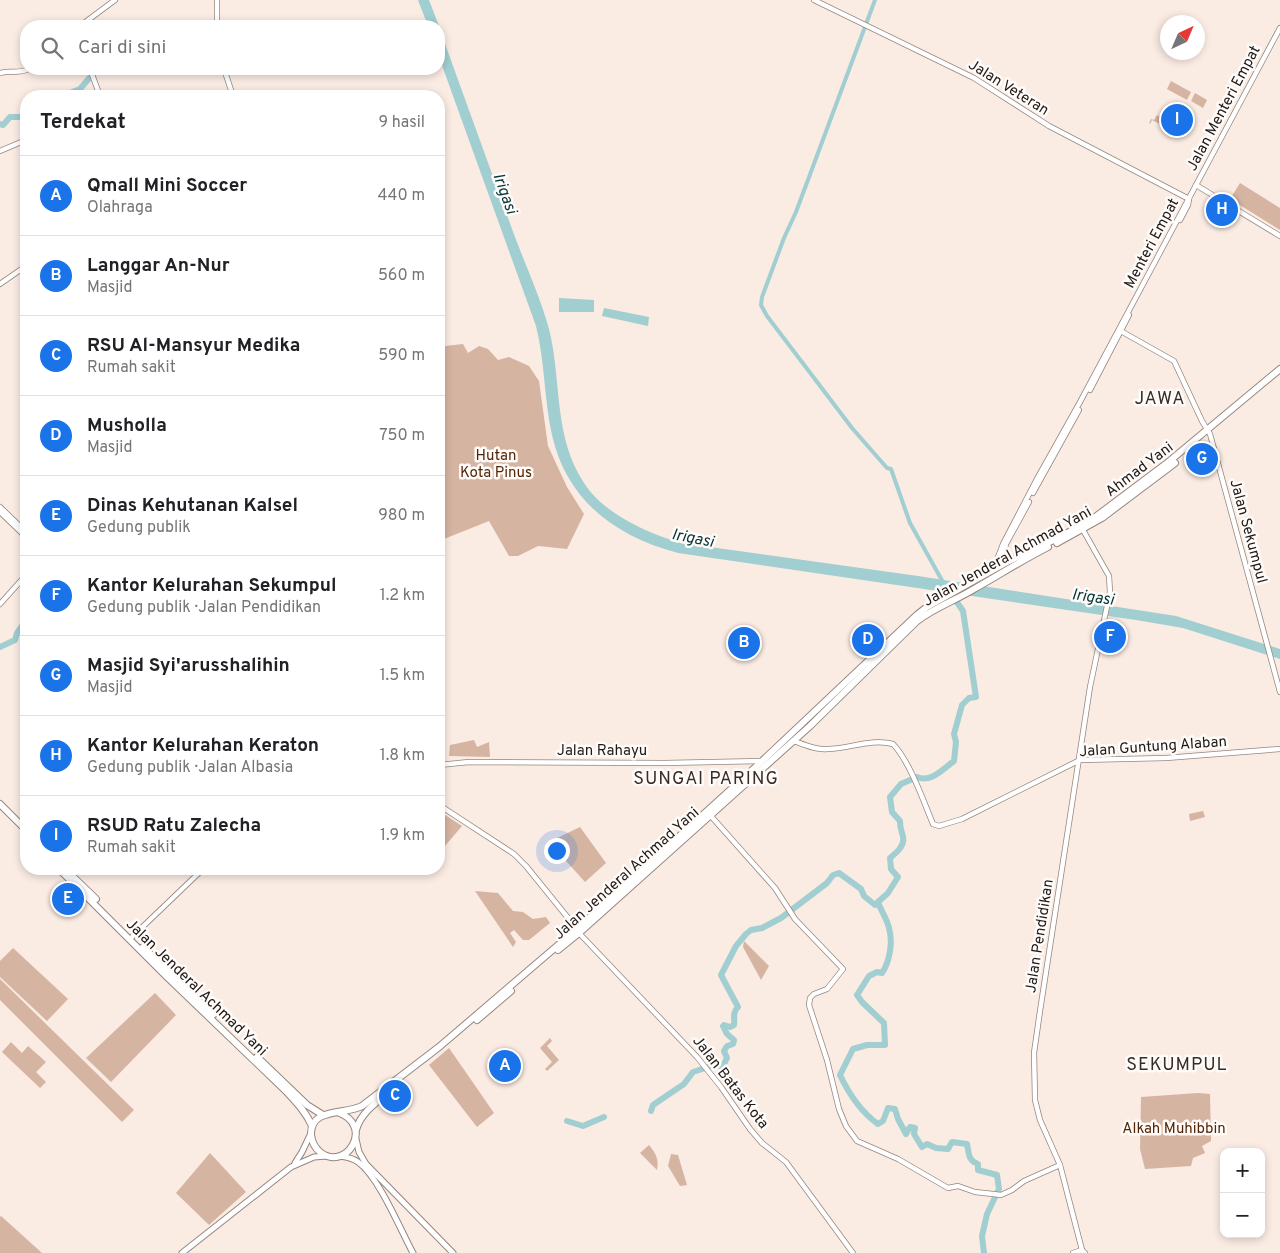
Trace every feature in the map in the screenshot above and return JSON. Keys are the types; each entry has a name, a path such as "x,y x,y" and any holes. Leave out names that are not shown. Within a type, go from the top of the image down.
{"highway":[{"name":"Ahmad Yani","path":"950,598 971,582 1009,561 1050,544 1102,512 1209,433 1280,369"},
{"name":"Jalan Jenderal Achmad Yani","path":"1050,544 1083,530 1128,500 1280,374"},
{"name":"Jalan Jenderal Achmad Yani","path":"735,790 762,761 825,708 918,614 950,598 976,589 1042,548"},
{"name":"Jalan Jenderal Achmad Yani","path":"356,1135 358,1123 363,1114 500,1002 608,903 794,740 816,716"},
{"name":"Jalan Jenderal Achmad Yani","path":"608,903 710,815 727,797"},
{"path":"0,804 20,824"},
{"path":"0,810 20,829"},
{"name":"Jalan Jenderal Achmad Yani","path":"65,875 156,963"},
{"name":"Jalan Jenderal Achmad Yani","path":"71,875 166,974 291,1097 309,1118 312,1129"},
{"name":"Jalan Jenderal Achmad Yani","path":"336,1112 357,1109 377,1097 578,931"},
{"name":"Jalan Jenderal Achmad Yani","path":"166,974 307,1105 324,1114"},
{"path":"336,1112 349,1119 356,1135 350,1149 340,1156 330,1156 318,1150 314,1145 312,1129 324,1114 336,1112"}],"main road":[{"path":"291,1167 302,1152 312,1129"},
{"path":"356,1135 362,1159 453,1253"},
{"path":"182,1253 291,1167 314,1157 330,1156"},
{"path":"340,1156 352,1158 368,1172 376,1183 413,1253"},
{"path":"376,1183 381,1179"}],"street":[{"path":"88,20 115,0"},
{"path":"217,0 217,20"},
{"name":"Jalan Veteran","path":"814,0 974,78 1049,126 1189,199"},
{"name":"Jalan Menteri Empat","path":"1189,199 1280,28"},
{"path":"0,73 7,71 20,72"},
{"path":"92,75 98,90"},
{"path":"226,75 231,90"},
{"path":"0,151 20,143"},
{"path":"1196,185 1280,236"},
{"name":"Menteri Empat","path":"993,570 1044,469 1093,381 1189,199"},
{"path":"0,284 20,270"},
{"name":"Jalan Sekumpul","path":"1120,330 1174,361 1209,433 1280,692"},
{"path":"0,507 20,526"},
{"path":"0,512 20,532"},
{"name":"Jalan Pendidikan","path":"1083,530 1109,576 1111,583 1090,687 1034,1053 1034,1085 1038,1112 1046,1137 1060,1165 1083,1252"},
{"name":"Menteri Empat","path":"1009,561 1004,552 1011,532"},
{"path":"0,605 20,582"},
{"path":"0,605 20,586"},
{"name":"Jalan Guntung Alaban","path":"794,740 810,747 826,750 877,742 890,743 897,749 913,778 933,824 938,826 962,819 1080,760 1166,758 1280,748"},
{"name":"Jalan Rahayu","path":"445,764 762,761"},
{"name":"Jalan Batas Kota","path":"445,809 514,854 526,866 578,931 682,1040 706,1068 762,1143 786,1162 853,1253"},
{"path":"710,815 769,882 789,910 843,969 827,989 814,994 810,998 809,1005 827,1060 838,1109 852,1135 865,1145 898,1159 948,1188 958,1186 976,1192 1001,1195 1024,1181 1060,1165"},
{"path":"132,937 197,875"},
{"path":"1073,1253 1083,1252"}],"green space":[{"path":"1171,81 1191,92 1187,100 1167,89"},
{"path":"1195,93 1207,100 1203,108 1191,101"},
{"path":"1157,115 1175,124 1172,130 1152,120 1149,123 1151,119 1154,120"},
{"path":"1240,183 1280,208 1280,230 1230,199"},
{"name":"Hutan Kota Pinus","path":"463,344 468,353 479,346 488,349 498,360 509,357 529,366 539,381 548,446 567,487 584,514 567,549 538,546 518,556 509,556 489,521 445,539 446,346"},
{"path":"474,740 477,747 489,742 490,757 449,756 450,745"},
{"path":"1203,811 1205,817 1190,821 1189,814"},
{"path":"445,815 462,826 445,846"},
{"path":"580,827 606,863 585,882 549,842"},
{"path":"475,891 498,893 513,911 523,912 533,919 546,917 550,923 529,940 523,940 514,930 510,933 516,942 513,947"},
{"path":"744,941 769,966 761,980 743,947"},
{"path":"13,948 68,999 47,1021 0,977 0,961"},
{"path":"0,979 134,1110 122,1122 0,1000"},
{"path":"155,993 176,1015 111,1082 86,1058"},
{"path":"550,1038 552,1041 547,1046 559,1060 547,1071 545,1069 552,1062 540,1048"},
{"path":"11,1042 22,1053 28,1046 46,1062 36,1072 46,1082 40,1088 2,1052"},
{"path":"449,1048 494,1113 477,1127 429,1065"},
{"path":"510,1050 522,1064 500,1082 488,1068"},
{"name":"Alkah Muhibbin","path":"1198,1093 1210,1094 1211,1141 1202,1146 1205,1153 1193,1158 1191,1166 1145,1169 1140,1149 1141,1097"},
{"path":"649,1145 658,1163 657,1170 640,1153"},
{"path":"210,1153 246,1192 209,1225 176,1193"},
{"path":"671,1154 678,1155 687,1185 680,1186 668,1166"},
{"path":"1,1216 42,1253 0,1253"}],"water":[{"path":"418,0 429,0 437,20 426,20"},
{"path":"445,44 549,329 567,446 574,465 584,483 603,504 615,513 654,534 681,543 918,576 1176,616 1280,649 1280,659 1183,628 678,553 634,537 614,526 582,497 569,479 559,458 549,421 536,326 445,74"},
{"path":"559,298 594,300 594,312 559,312"},
{"path":"604,308 649,317 648,326 602,316"}],"waterway":[{"path":"875,0 796,212 784,238 762,297 761,305 767,316 852,428 887,468 891,469 910,523 944,584"},
{"path":"77,90 92,75"},
{"path":"0,124 3,125 10,117 20,117"},
{"path":"952,595 963,611 976,697 969,698 962,705 954,734 956,742 954,761 932,777 917,777 901,784 890,797 892,812 900,821 903,835 903,843 890,858 891,869 898,877 888,893 878,902 889,928 891,939 890,951 882,973 877,972 869,976 857,995 884,1023 885,1045 867,1045 853,1049 840,1075 856,1102 878,1124 883,1121 888,1108 895,1109 906,1134 910,1127 915,1128 914,1134 922,1147 927,1144 936,1148 948,1149 952,1142 967,1144 969,1156 972,1161 978,1164 978,1170 997,1175 999,1189 987,1214 982,1236 984,1253"},
{"path":"0,647 15,640 20,629"},
{"path":"651,1111 653,1105 684,1084 693,1072 724,1064 727,1058 724,1051 727,1046 733,1044 734,1040 727,1034 723,1026 730,1027 734,1025 734,1013 738,1007 721,975 736,946 746,934 751,930 762,928 781,918 827,883 833,875 839,873 861,889 864,896 875,905 878,902"},
{"path":"567,1121 583,1126 604,1117"}],"place":[{"name":"RSUD Ratu Zalecha","path":"1177,120"},
{"name":"Kantor Kelurahan Keraton","path":"1222,210"},
{"name":"Masjid Syi'arusshalihin","path":"1202,459"},
{"name":"Kantor Kelurahan Sekumpul","path":"1110,637"},
{"name":"Musholla","path":"868,640"},
{"name":"Langgar An-Nur","path":"744,643"},
{"name":"Dinas Kehutanan Kalsel","path":"68,899"},
{"name":"Qmall Mini Soccer","path":"505,1066"},
{"name":"RSU Al-Mansyur Medika","path":"395,1096"}],"district":[{"name":"JAWA","path":"1160,398"},
{"name":"SUNGAI PARING","path":"706,778"},
{"name":"SEKUMPUL","path":"1177,1064"}],"water label":[{"name":"Irigasi","path":"506,193"},
{"name":"Irigasi","path":"693,537"},
{"name":"Irigasi","path":"1093,596"}]}
